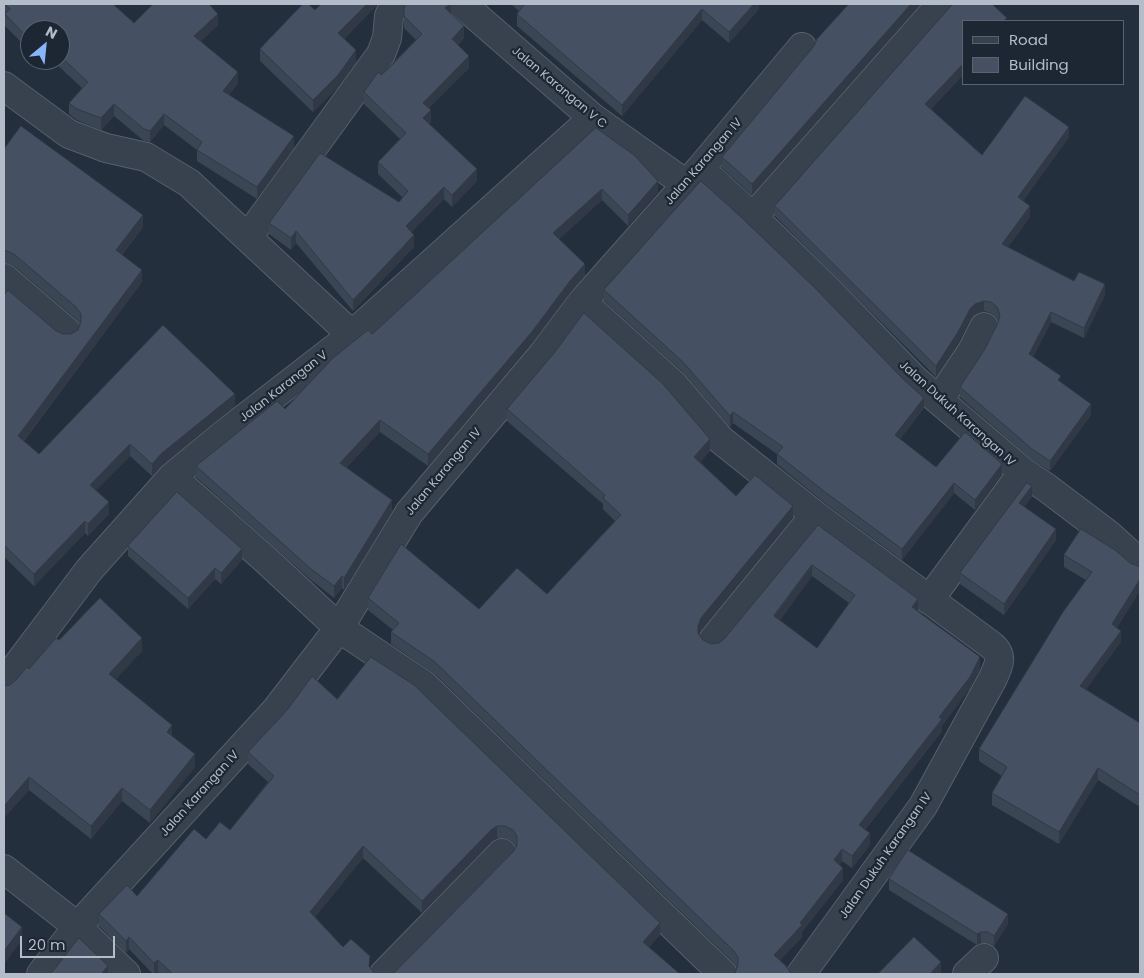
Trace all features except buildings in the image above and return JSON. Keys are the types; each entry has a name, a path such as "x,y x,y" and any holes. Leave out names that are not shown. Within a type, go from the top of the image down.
{"street":[{"path":"248,237 381,54 386,38 388,16 395,4"},
{"name":"Jalan Karangan V C","path":"462,4 593,118 693,176"},
{"path":"753,217 941,4"},
{"name":"Jalan Karangan IV","path":"41,974 77,927 276,710 339,628 409,513 543,354 582,302 693,176 802,47"},
{"path":"4,86 69,134 106,148 146,157 189,184 352,335"},
{"name":"Jalan Karangan V","path":"4,683 89,570 172,477 224,434 352,335 593,118"},
{"name":"Jalan Dukuh Karangan IV","path":"693,176 753,217 874,336 915,380 1023,472 1108,535 1140,563"},
{"path":"4,278 66,331"},
{"name":"Jalan Dukuh Karangan IV","path":"582,302 674,385 721,440 815,515 996,649 999,655 1000,662 992,680 923,806 801,974"},
{"path":"939,400 972,351 984,327"},
{"path":"930,600 1023,472"},
{"path":"172,477 339,628 424,685 723,974"},
{"path":"713,640 815,515"},
{"path":"384,974 502,853"},
{"path":"4,869 77,927 126,974"}]}
